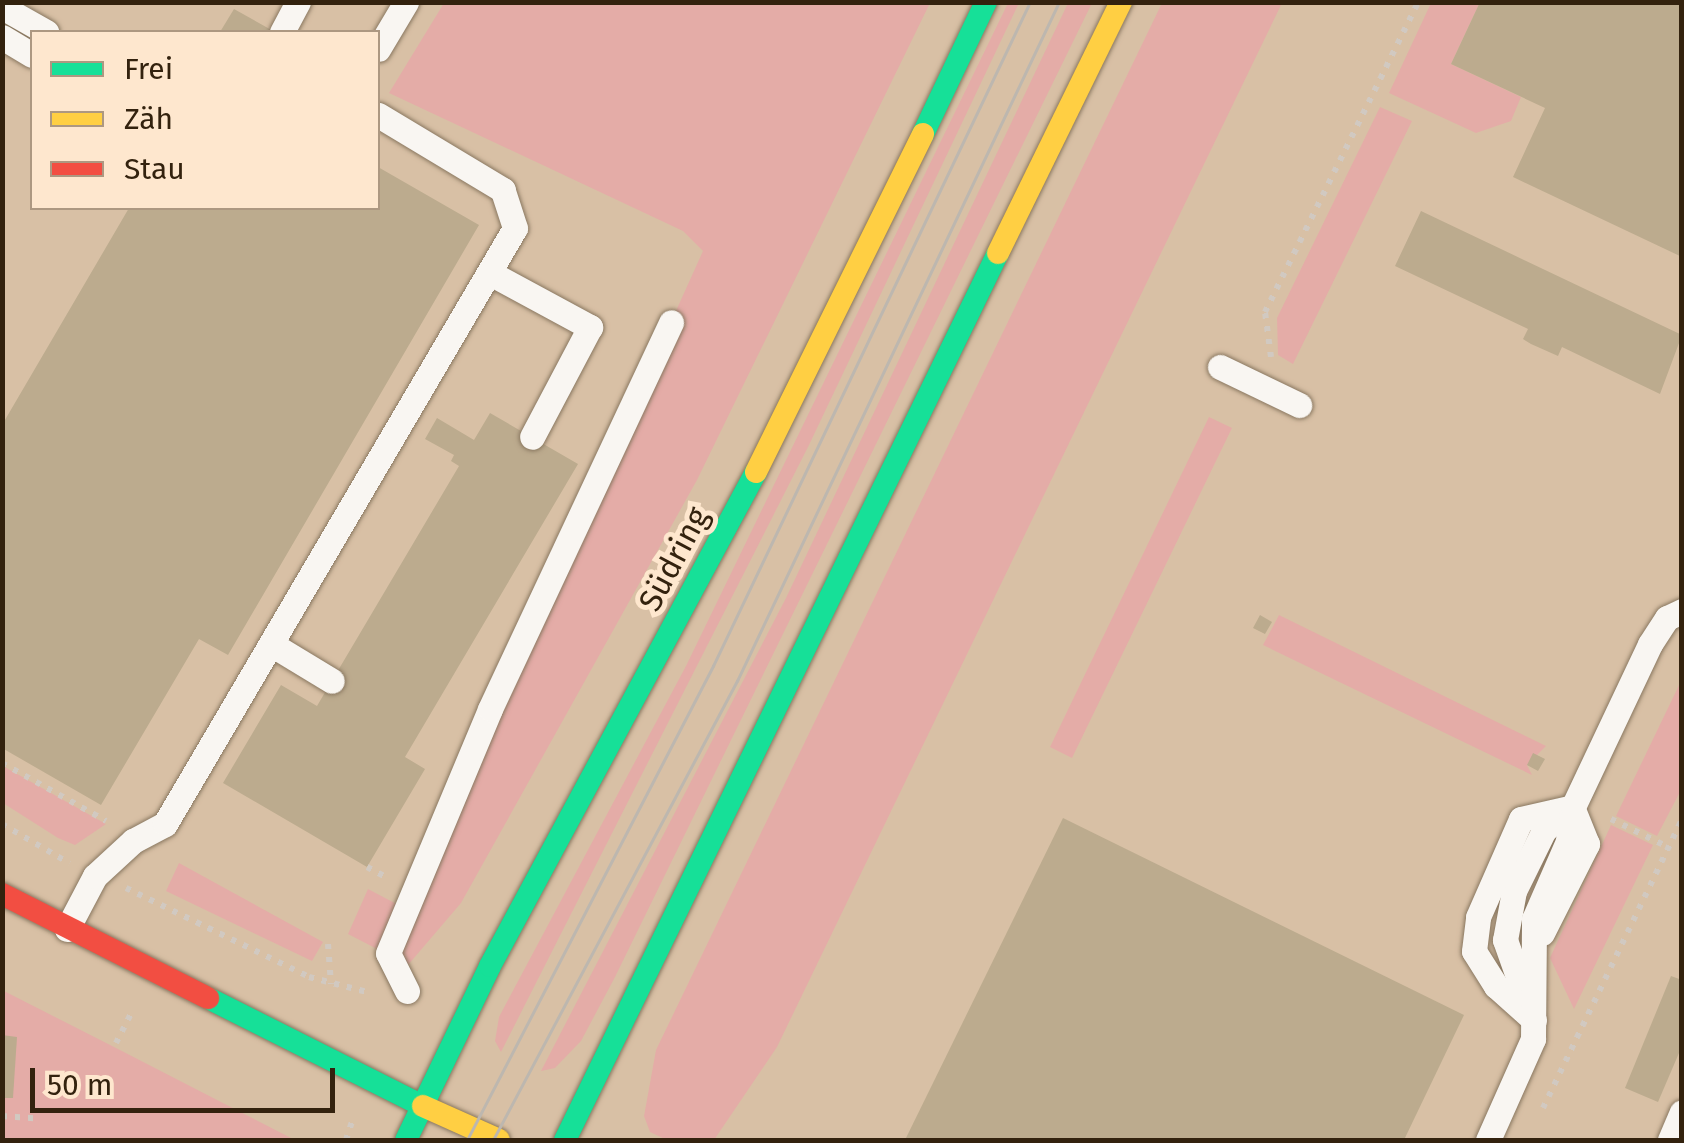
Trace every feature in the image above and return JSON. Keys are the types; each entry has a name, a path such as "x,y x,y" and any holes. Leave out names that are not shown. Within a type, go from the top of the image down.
{"main road":[{"name":"Südring","path":"406,1140 490,966 816,360 986,2"},
{"path":"565,1140 1121,2"},
{"path":"2,894 423,1106 499,1140"}],"lane":[{"path":"28,2 39,9 44,30"},
{"path":"283,30 298,2"},
{"path":"380,46 406,2"},
{"path":"2,7 42,30"},
{"path":"2,37 30,53"},
{"path":"67,929 95,876 133,841 165,824 515,228 503,190 380,116"},
{"path":"490,273 590,327 532,437"},
{"path":"407,990 388,953 490,709 671,322"},
{"path":"1220,366 1299,405"},
{"path":"1488,1140 1526,1063 1534,1020 1534,947 1540,899 1578,842 1573,805 1650,644 1667,618 1682,612"},
{"path":"271,644 332,680"},
{"path":"1534,1020 1496,986 1474,950 1491,881 1527,822 1573,805"},
{"path":"1527,822 1578,842"},
{"path":"1670,1140 1682,1112"}],"path":[{"path":"1285,366 1272,359 1264,312 1418,2"},
{"path":"2,763 133,841"},
{"path":"1573,805 1668,847"},
{"path":"1534,1125 1682,819"},
{"path":"2,824 95,876 330,984 374,993 407,990"},
{"path":"328,944 330,984"},
{"path":"116,1044 134,1007"},
{"path":"2,1116 34,1118"},
{"path":"346,1140 354,1116"}],"shaded area":[{"path":"1480,2 1451,64 1521,97 1511,121 1476,133 1389,93 1431,3"},
{"path":"444,3 930,3 697,480 461,903 408,965 348,934 368,889 406,909 703,251 683,231 389,93"},
{"path":"1008,3 1019,3 809,445 501,1052 495,1041 499,1017 686,666"},
{"path":"1068,3 1092,3 615,977 581,1041 555,1068 541,1071 786,598"},
{"path":"1162,3 1282,3 777,1047 714,1140 667,1140 650,1132 644,1116 656,1050"},
{"path":"1380,107 1412,121 1293,364 1278,355 1277,318"},
{"path":"1209,417 1232,428 1072,758 1050,747"},
{"path":"1279,615 1546,746 1527,765 1532,775 1263,645"},
{"path":"1681,681 1681,790 1657,836 1616,816"},
{"path":"3,766 106,824 75,845 58,838 3,803"},
{"path":"1611,825 1653,845 1574,1009 1550,958"},
{"path":"179,863 323,942 312,961 166,891"},
{"path":"2,990 118,1049 295,1140 3,1140"}],"building":[{"path":"1480,2 1682,2 1682,257 1513,177 1545,108 1451,64"},
{"path":"234,9 271,30 221,30"},
{"path":"380,168 479,225 228,655 199,639 101,805 2,748 2,425 128,210 380,210"},
{"path":"1421,211 1682,335 1660,394 1562,347 1558,356 1531,344 1523,339 1528,329 1395,266"},
{"path":"490,413 578,464 405,757 425,769 367,867 223,783 281,685 317,706 459,466 451,461 454,455 425,439 437,418 474,440"},
{"path":"1260,615 1272,622 1265,634 1253,628"},
{"path":"1533,753 1545,759 1538,771 1527,765"},
{"path":"1063,818 1464,1015 1404,1140 905,1140"},
{"path":"1671,976 1682,980 1682,1046 1658,1102 1625,1088"},
{"path":"2,1035 17,1037 13,1098 2,1098"}],"tram line":[{"path":"467,1140 713,666 1030,2"},
{"path":"493,1140 737,681 1059,2"}],"traffic: fast":[{"path":"923,134 986,2"},
{"path":"565,1140 998,253"},
{"path":"406,1140 490,966 756,472"},
{"path":"208,998 423,1106"}],"traffic: slow":[{"path":"998,253 1121,2"},
{"path":"756,472 923,134"},
{"path":"423,1106 499,1140"}],"traffic: jam":[{"path":"2,894 208,998"}]}
